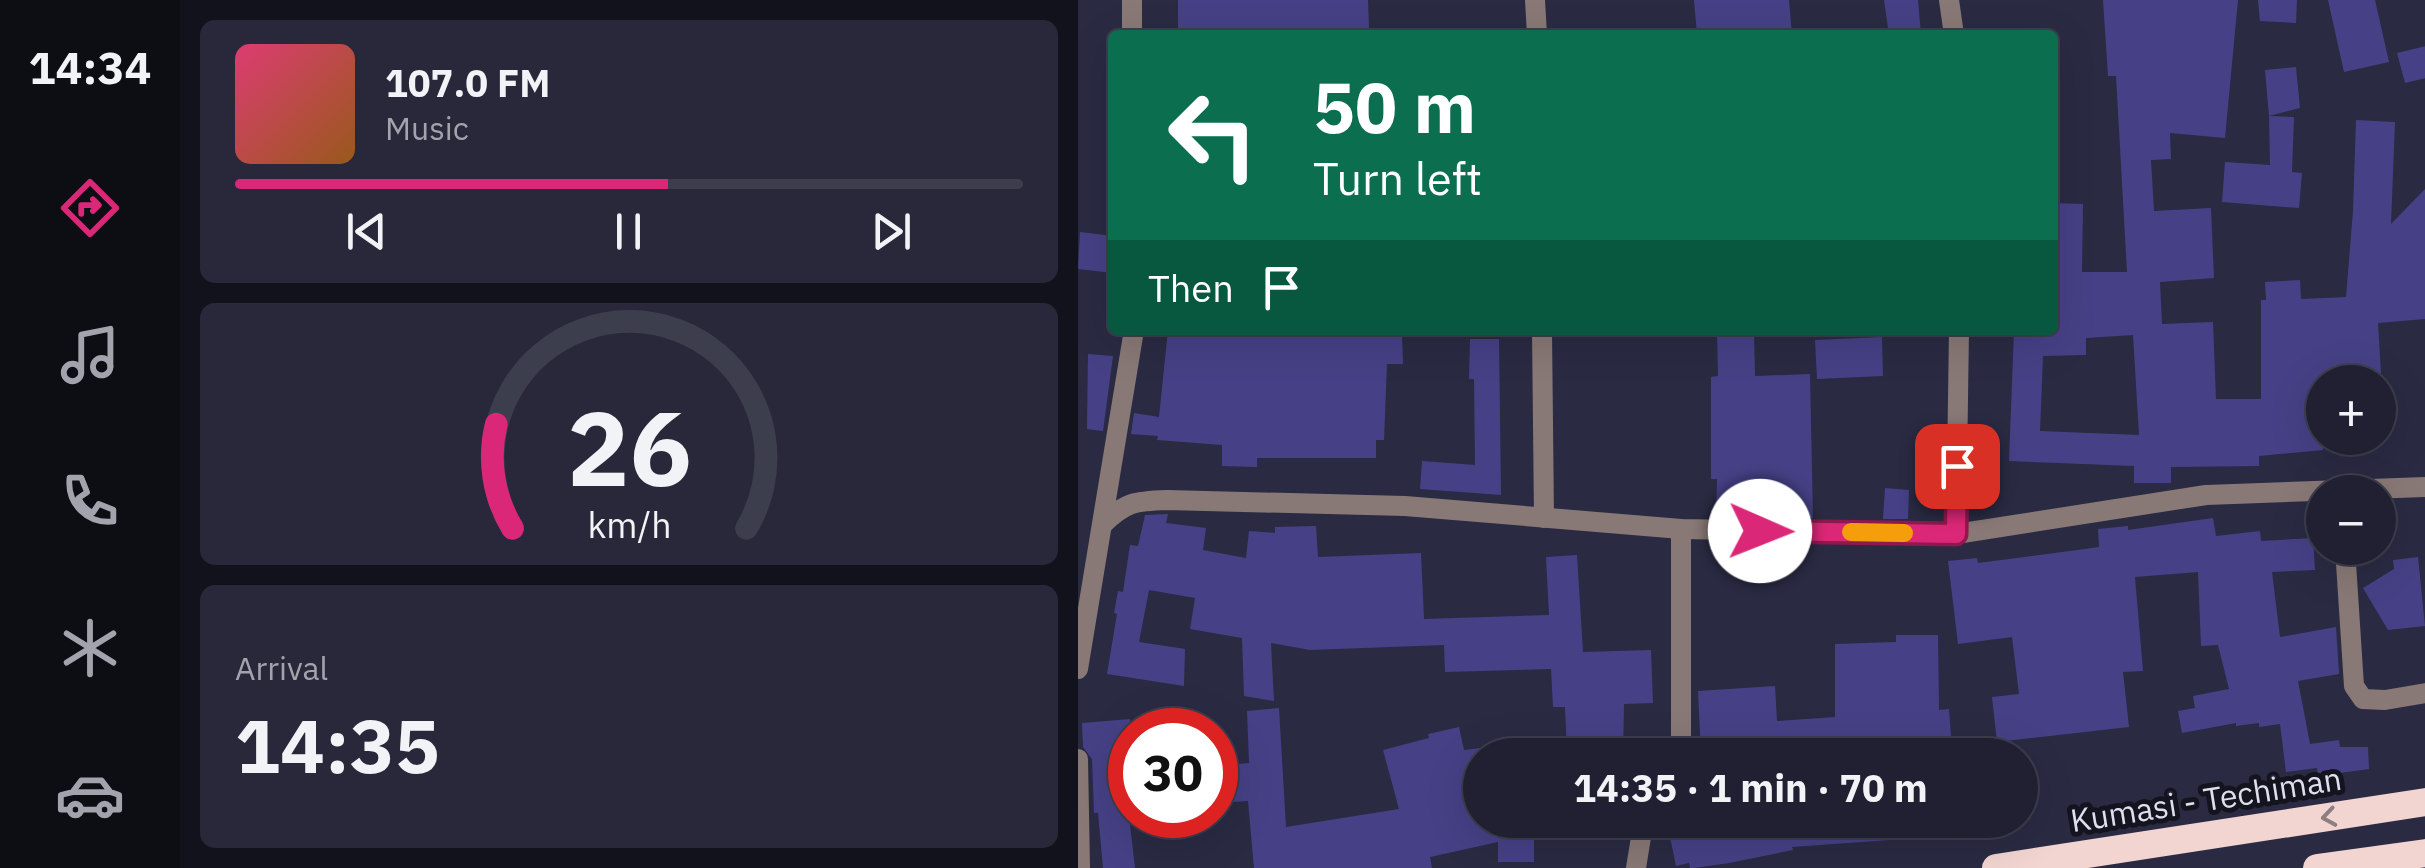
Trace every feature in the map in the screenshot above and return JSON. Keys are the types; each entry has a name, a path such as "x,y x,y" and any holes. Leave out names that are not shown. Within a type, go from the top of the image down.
{"highway":[{"name":"Kumasi - Techiman","path":"1996,868 2426,802"},
{"path":"2317,868 2426,853"}],"street":[{"path":"1132,0 1132,30"},
{"path":"1534,0 1536,30"},
{"path":"1949,0 1953,30"},
{"path":"1078,669 1133,335"},
{"path":"1542,335 1544,518"},
{"path":"1956,534 1958,335"},
{"path":"2396,488 2426,487"},
{"path":"1102,525 1119,508 1134,501 1167,500 1405,506 1682,529 1956,534 2206,495 2306,492"},
{"path":"1681,738 1682,529"},
{"path":"2346,565 2354,686 2363,699 2426,694"},
{"path":"1078,759 1080,868"},
{"path":"1636,868 1641,838"}],"building":[{"path":"1178,0 1368,0 1369,28 1178,30"},
{"path":"1694,0 1789,0 1792,30 1697,30"},
{"path":"1884,0 1918,0 1921,30 1888,30"},
{"path":"2103,0 2238,0 2225,138 2170,133 2171,159 2151,160 2154,211 2211,208 2214,278 2160,282 2162,324 2213,322 2216,399 2261,399 2261,300 2266,300 2265,282 2300,280 2301,299 2346,297 2356,120 2395,122 2391,224 2426,188 2426,319 2378,323 2381,365 2306,365 2306,452 2259,456 2259,466 2171,467 2171,483 2134,483 2134,466 2009,461 2014,335 2058,335 2058,203 2083,204 2082,272 2127,272 2116,76 2108,76","holes":["2133,335 2139,435 2040,431 2043,356 2086,355 2086,338"]},
{"path":"2258,0 2297,0 2296,23 2260,21"},
{"path":"2328,0 2375,0 2389,62 2344,72"},
{"path":"2426,46 2426,78 2405,83 2397,53"},
{"path":"2296,67 2300,108 2269,116 2265,70"},
{"path":"2269,116 2294,117 2292,172 2302,173 2299,208 2222,202 2225,162 2270,165"},
{"path":"1080,232 1108,235 1108,272 1078,269"},
{"path":"1167,335 1402,335 1403,364 1387,364 1384,440 1376,440 1376,458 1257,458 1257,467 1222,466 1222,445 1131,434 1134,413 1159,417"},
{"path":"1717,335 1754,335 1755,376 1810,374 1813,518 1716,516 1717,479 1711,479 1711,377 1718,376"},
{"path":"1882,337 1883,376 1817,379 1815,340"},
{"path":"1470,339 1499,339 1501,495 1420,489 1422,461 1475,465"},
{"path":"1088,354 1113,356 1103,431 1087,429"},
{"path":"1885,488 1909,490 1908,519 1883,519"},
{"path":"1168,514 1166,523 1206,528 1203,550 1246,558 1249,531 1275,533 1275,527 1316,526 1318,557 1421,553 1424,619 1549,615 1546,557 1577,555 1583,652 1651,650 1653,703 1624,704 1623,738 1566,738 1565,707 1553,707 1551,669 1445,672 1444,645 1310,650 1271,643 1274,701 1244,696 1242,638 1190,629 1195,598 1149,590 1139,642 1185,649 1184,686 1107,674 1118,591 1123,592 1130,545 1138,546 1145,515"},
{"path":"2213,518 2216,536 2260,531 2261,541 2306,538 2306,565 2315,565 2315,570 2272,572 2280,637 2336,627 2339,674 2298,681 2310,744 2339,740 2340,747 2368,747 2369,769 2318,776 2317,768 2286,772 2280,724 2259,727 2259,723 2236,723 2182,733 2178,711 2195,708 2193,696 2229,689 2218,645 2201,646 2198,572 2135,577 2143,671 2123,672 2129,727 1997,738 1992,697 2019,694 2012,637 1958,644 1948,561 1977,558 1978,563 2099,547 2098,529 2128,526 2128,530"},
{"path":"2418,557 2425,626 2388,630 2363,588 2394,569 2396,560"},
{"path":"1896,635 1938,635 1939,710 1949,709 1951,738 1700,738 1698,691 1775,686 1777,721 1835,717 1835,644 1896,642"},
{"path":"1279,708 1286,827 1399,809 1383,750 1459,727 1463,745 1463,838 1534,838 1534,862 1498,862 1498,842 1430,857 1432,868 1254,868 1248,801 1238,802 1238,764 1249,763 1247,711"},
{"path":"1108,721 1108,838 1132,838 1135,868 1103,868 1098,813 1094,813 1092,759 1083,747 1082,723"},
{"path":"1670,838 1918,838 1792,847 1793,850 1729,863 1694,868 1689,863 1676,866"}],"slow traffic":[{"path":"1851,532 1904,533"}],"route":[{"path":"1760,531 1956,534 1957,466"}]}
